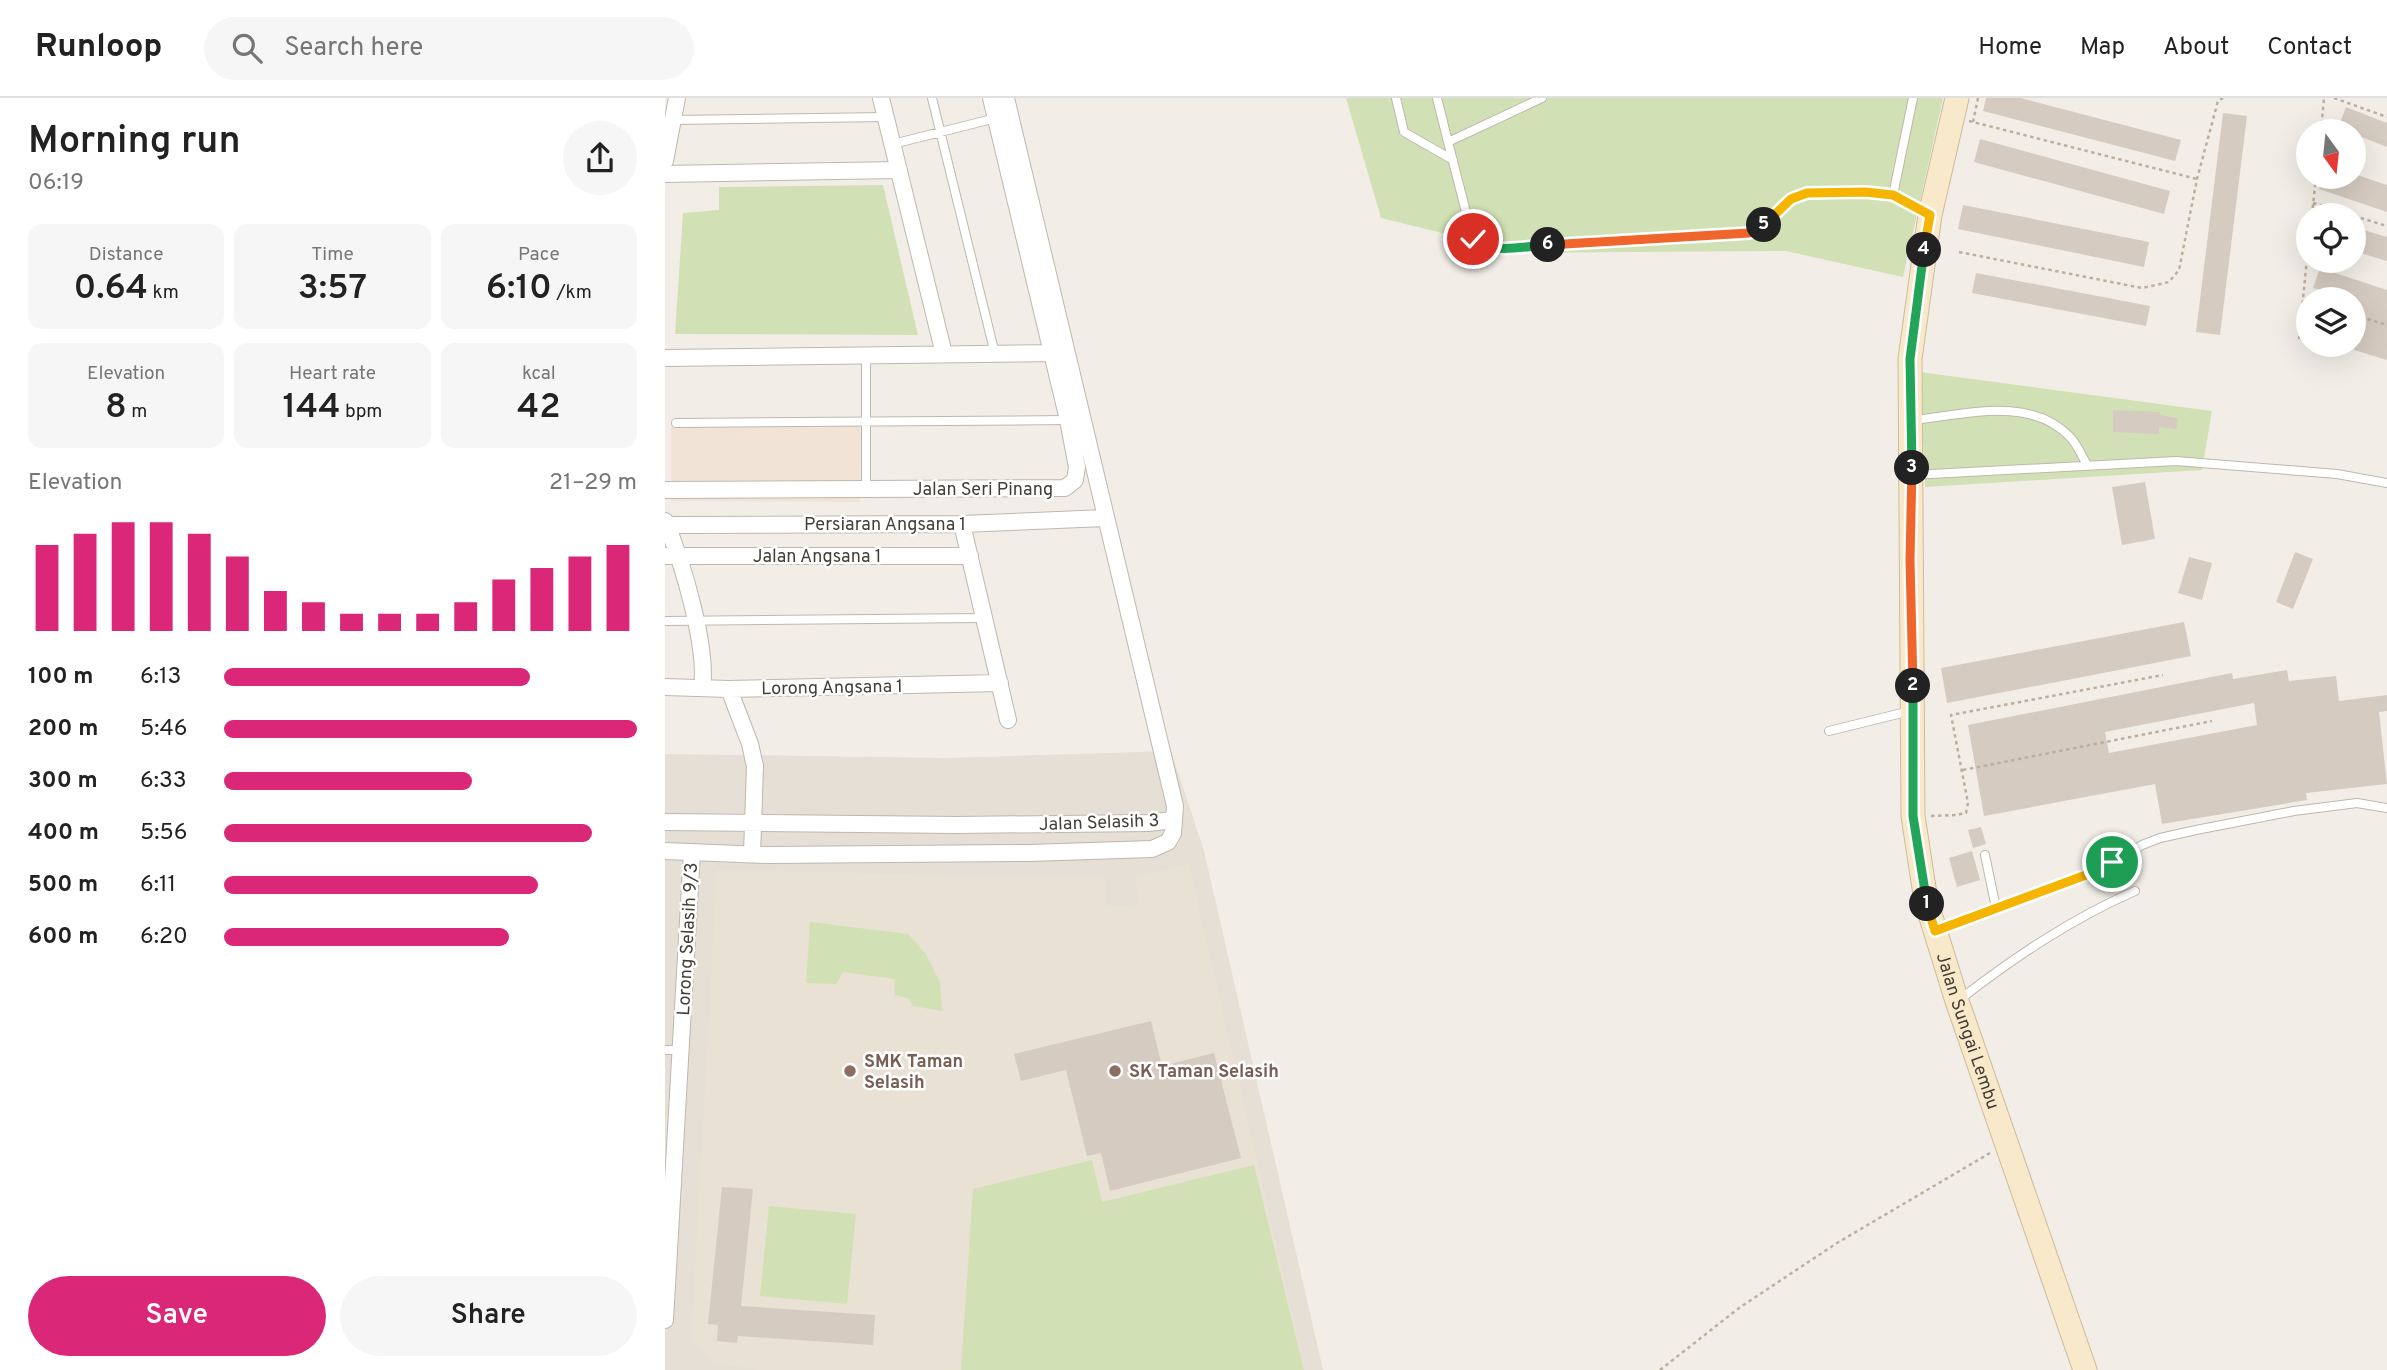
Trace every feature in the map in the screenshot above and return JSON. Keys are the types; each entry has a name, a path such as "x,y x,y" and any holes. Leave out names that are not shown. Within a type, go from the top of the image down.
{"main road":[{"name":"Jalan Sungai Lembu","path":"1961,112 1930,215 1910,359 1913,816 1926,901 1957,1002 2085,1370"}],"street":[{"path":"665,161 677,98"},
{"path":"881,98 944,354"},
{"name":"Jalan Seri Pinang","path":"991,98 1105,518 1175,806 1173,820"},
{"name":"Jalan Seri Pinang","path":"665,490 1065,488 1075,480 1077,467 1067,420 1060,353 1006,98"},
{"path":"665,174 899,170"},
{"path":"665,358 1060,353"},
{"name":"Persiaran Angsana 1","path":"666,524 962,524 1105,518"},
{"path":"666,524 674,540 672,556 695,622 705,670 702,688"},
{"path":"962,524 1008,720"},
{"name":"Jalan Angsana 1","path":"672,556 969,556"},
{"name":"Lorong Angsana 1","path":"665,687 729,689 1000,683"},
{"path":"729,689 750,744 755,766 752,854"},
{"name":"Jalan Selasih 3","path":"665,822 957,825 1173,820 1173,833 1168,842 1152,849 1028,853 752,854 665,851"},
{"name":"Lorong Selasih 9/3","path":"665,1320 673,1050 692,852"}],"lane":[{"path":"932,98 995,354"},
{"path":"1396,98 1404,132 1453,160"},
{"path":"1437,98 1473,239 1481,246 1492,248 1749,233 1761,228 1791,199 1807,193 1865,192 1893,195 1930,215"},
{"path":"1448,142 1542,98"},
{"path":"1893,195 1913,98"},
{"path":"672,120 886,117"},
{"path":"893,144 996,118"},
{"path":"866,355 866,489"},
{"path":"1910,421 2004,410 2043,417 2070,437 2087,465"},
{"path":"676,423 1067,420"},
{"path":"1912,475 2176,461 2337,474 2387,483"},
{"path":"665,621 984,618"},
{"path":"1829,731 1913,710"},
{"path":"1935,931 2102,869 2123,855 2160,838 2294,811 2357,803 2387,808"},
{"path":"1985,855 1996,908"},
{"path":"1957,1002 2054,932 2102,905 2135,891"}],"path":[{"path":"1961,112 1978,98"},
{"path":"1959,252 2142,288 2169,282 2179,270 2197,179 2218,101 2223,98"},
{"path":"2322,119 2324,98"},
{"path":"2334,98 2387,117"},
{"path":"1961,112 2197,179"},
{"path":"2313,203 2315,189"},
{"path":"2366,219 2387,226"},
{"path":"2366,319 2387,325"},
{"path":"1913,816 1956,816 1966,813 1968,803 1963,770 1951,715 2163,675"},
{"path":"1963,770 2212,721"},
{"path":"1660,1370 1739,1308 1826,1250 2007,1143"}],"shaded area":[{"path":"671,426 861,426 860,502 671,501"},
{"path":"1171,751 1204,851 1323,1370 665,1370 665,754 948,758"},
{"path":"1189,864 1305,1370 761,1370 715,1363 691,1340 717,869 998,877 1105,876 1107,906 1138,907 1136,876"}],"green space":[{"path":"1346,98 1943,98 1903,277 1786,251 1487,253 1462,238 1381,218"},
{"path":"883,185 918,335 675,334 683,213 719,210 719,187"},
{"path":"1920,372 2212,411 2202,470 1925,487"},
{"path":"810,922 908,934 926,954 940,982 942,1011 913,1006 908,998 894,995 895,979 843,972 836,984 806,983"},
{"path":"1092,1160 1102,1202 1254,1165 1304,1370 961,1370 973,1189"},
{"path":"769,1206 856,1214 847,1304 760,1296"}],"building":[{"path":"1986,98 2021,98 2181,140 2175,161 1983,111"},
{"path":"2346,107 2387,123 2387,147 2366,139 2366,119 2341,119"},
{"path":"2223,113 2247,116 2220,335 2196,332"},
{"path":"1980,139 2170,191 2164,214 1974,162"},
{"path":"2366,178 2387,185 2387,212 2319,189 2366,189"},
{"path":"1963,205 2149,242 2144,267 1958,229"},
{"path":"2366,231 2387,237 2387,261 2366,255"},
{"path":"1976,273 2150,306 2146,326 1972,293"},
{"path":"2318,273 2335,273 2387,290 2387,360 2366,354 2366,287 2313,287"},
{"path":"2113,410 2160,412 2160,415 2178,418 2176,429 2159,427 2159,434 2113,432"},
{"path":"2145,482 2155,539 2122,545 2112,487"},
{"path":"2295,552 2313,559 2293,609 2276,602"},
{"path":"2189,557 2212,563 2202,600 2178,593"},
{"path":"2184,622 2191,656 1947,703 1941,668"},
{"path":"2287,670 2289,681 2336,676 2339,701 2387,695 2387,711 2379,712 2387,784 2306,793 2307,800 2162,824 2155,784 1984,816 1968,725 2232,673 2233,679","holes":["2254,703 2257,725 2109,753 2105,732"]},
{"path":"1981,827 1986,844 1973,848 1968,830"},
{"path":"1972,851 1980,880 1957,887 1949,858"},
{"path":"1151,1021 1162,1066 1214,1053 1241,1158 1110,1191 1101,1153 1087,1156 1066,1070 1021,1081 1014,1054"},
{"path":"722,1187 753,1189 741,1306 875,1315 873,1345 738,1336 737,1343 717,1341 718,1325 708,1324"}],"place":[{"name":"SMK Taman Selasih","path":"850,1071"},
{"name":"SK Taman Selasih","path":"1115,1071"}],"route":[{"path":"1473,239 1481,246 1492,248 1749,233 1761,228 1791,199 1807,193 1865,192 1893,195 1930,215 1919,278 1910,359 1910,560 1913,816 1926,901 1935,931 2102,869 2112,862"}]}
